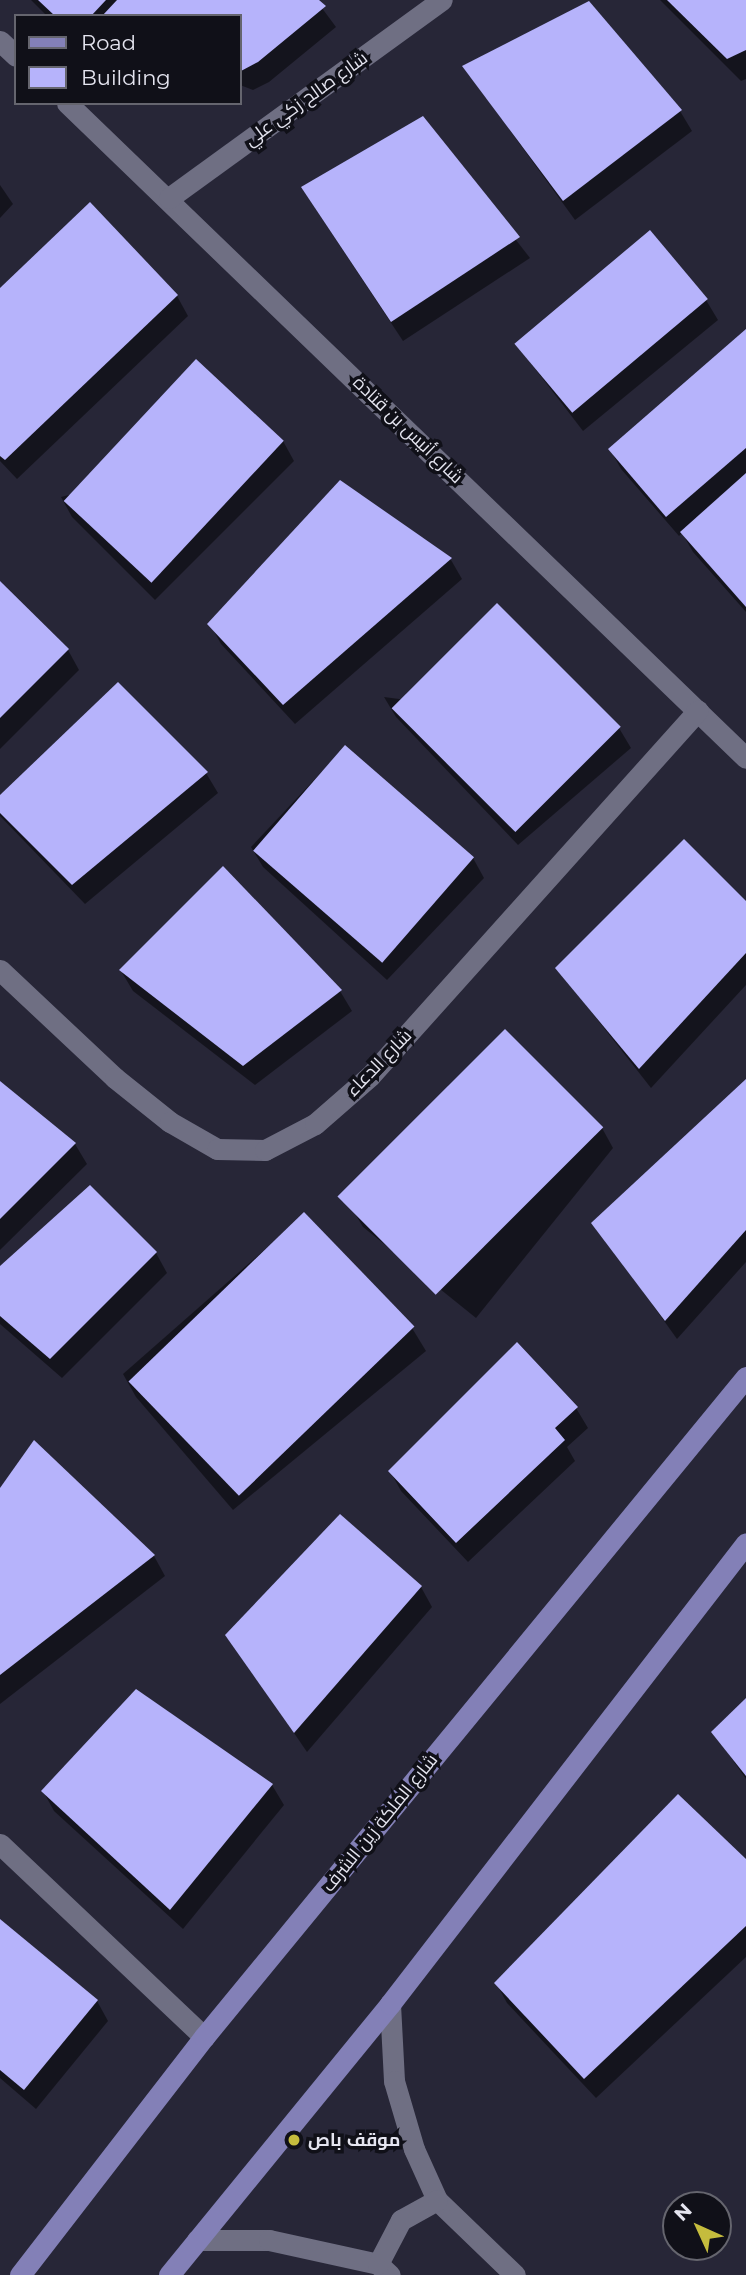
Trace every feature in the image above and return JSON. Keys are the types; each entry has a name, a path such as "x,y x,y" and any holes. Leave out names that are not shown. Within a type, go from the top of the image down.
{"main road":[{"name":"شارع الملكة زين الشرف","path":"20,2275 204,2037 746,1377"},
{"path":"169,2275 390,2004 746,1543"}],"street":[{"name":"شارع صالح زكي علي","path":"170,198 437,1"},
{"path":"0,41 14,53"},
{"name":"شارع أنيس بن قتادة","path":"69,105 170,198 746,758"},
{"name":"شارع الدعاء","path":"0,970 115,1078 170,1122 217,1149 264,1150 315,1124 370,1076 698,711"},
{"path":"0,1844 204,2037"},
{"path":"390,2004 394,2081 414,2149 437,2200 515,2275"},
{"path":"197,2240 269,2240 384,2270 401,2220 437,2200"}],"building":[{"path":"38,0 106,0 93,14 53,14"},
{"path":"117,0 319,0 326,6 258,62 242,70 242,14 104,14"},
{"path":"667,0 746,0 746,50 727,59"},
{"path":"589,1 682,110 563,201 462,66"},
{"path":"423,116 520,237 391,322 301,187"},
{"path":"90,202 178,295 5,460 0,456 0,288"},
{"path":"650,230 708,299 572,413 514,344"},
{"path":"746,329 746,448 666,517 608,449"},
{"path":"196,359 284,441 151,583 64,501"},
{"path":"746,473 746,607 680,532"},
{"path":"340,480 452,558 283,705 207,624"},
{"path":"0,581 69,649 0,718"},
{"path":"497,603 621,727 515,832 392,708"},
{"path":"118,682 208,772 72,885 0,813 0,795"},
{"path":"345,745 474,857 382,963 253,851"},
{"path":"684,839 746,901 746,953 639,1069 555,968"},
{"path":"223,866 342,990 243,1066 119,970"},
{"path":"505,1029 603,1127 436,1295 337,1197"},
{"path":"746,1079 746,1230 665,1321 591,1223"},
{"path":"0,1081 76,1143 0,1219"},
{"path":"90,1185 157,1252 50,1359 0,1316 0,1266"},
{"path":"304,1212 414,1326 239,1496 128,1381"},
{"path":"517,1342 578,1407 555,1428 565,1440 456,1543 388,1471"},
{"path":"34,1440 155,1555 0,1675 0,1488"},
{"path":"340,1514 422,1586 294,1733 225,1635"},
{"path":"136,1689 273,1784 170,1910 41,1791"},
{"path":"746,1698 746,1776 711,1732"},
{"path":"678,1794 746,1859 746,1926 584,2079 494,1983"},
{"path":"0,1919 98,2000 24,2090 0,2070"}],"place":[{"name":"موقف باص","path":"294,2140"}]}
